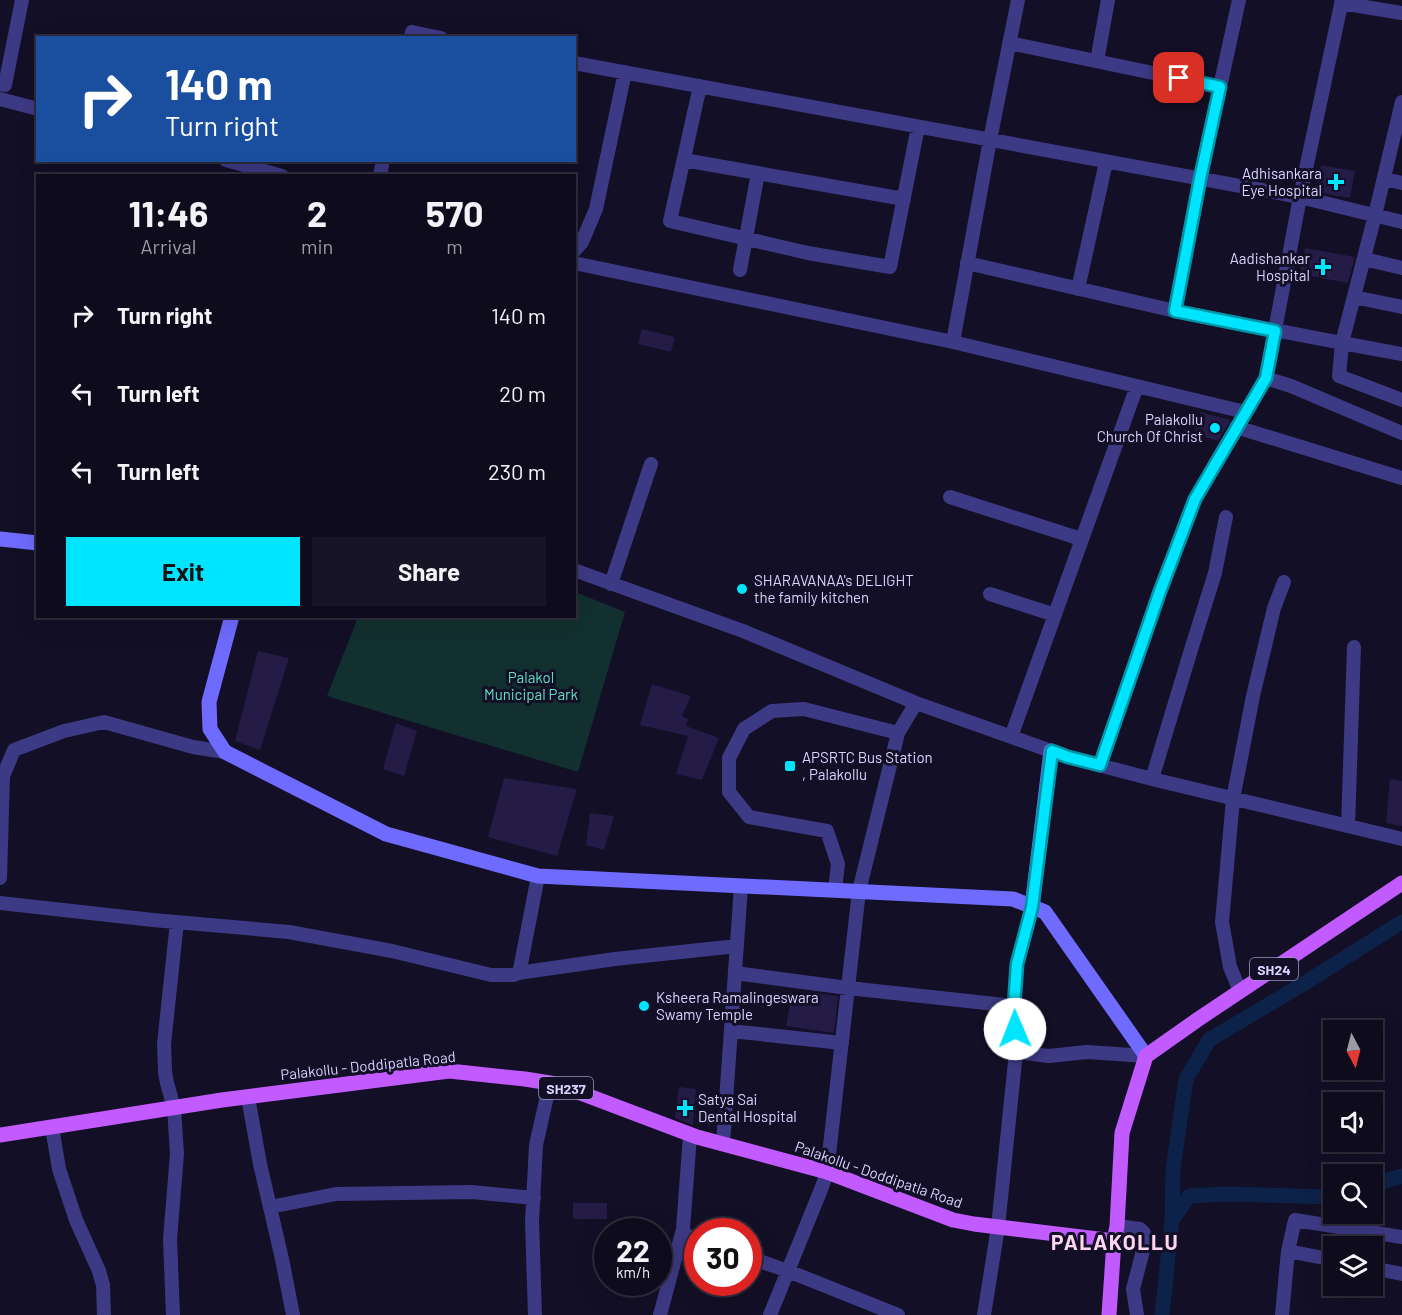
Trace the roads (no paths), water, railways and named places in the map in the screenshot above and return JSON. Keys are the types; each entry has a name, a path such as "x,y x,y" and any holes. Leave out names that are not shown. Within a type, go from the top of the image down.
{"main road":[{"name":"SH24","path":"1146,1056 1402,883"},
{"path":"1109,1315 1122,1133 1146,1056"},
{"name":"Palakollu - Doddipatla Road","path":"0,1135 248,1097 449,1071 550,1083 690,1135 826,1172 953,1220 998,1227 1116,1233"}],"street":[{"path":"0,84 5,85 22,0"},
{"path":"953,342 1018,0"},
{"path":"1097,61 1108,0"},
{"path":"1175,311 1200,179 1239,0"},
{"path":"1100,765 1159,594 1195,499 1266,378 1300,197 1341,2 1402,13"},
{"path":"411,36 412,32 431,36"},
{"path":"1010,43 1220,87"},
{"path":"576,63 1300,197 1402,222"},
{"path":"576,249 582,242 596,209 625,72"},
{"path":"700,86 670,221 808,254 890,267 918,127"},
{"path":"0,99 36,108"},
{"path":"1402,102 1398,138 1384,179 1342,343 1339,376 1402,400"},
{"path":"684,160 904,199"},
{"path":"233,162 275,174"},
{"path":"1078,289 1106,162"},
{"path":"740,270 758,173"},
{"path":"1384,179 1402,183"},
{"path":"1364,259 1402,268"},
{"path":"576,262 953,342 1245,412"},
{"path":"967,263 1175,311 1402,354"},
{"path":"1354,297 1402,307"},
{"path":"1266,378 1292,386 1402,433"},
{"path":"1011,737 1137,386"},
{"path":"1236,427 1402,478"},
{"path":"611,584 651,464"},
{"path":"950,497 1081,539"},
{"path":"1152,779 1215,573 1226,517"},
{"path":"0,539 36,543"},
{"path":"576,571 743,631 916,703 1068,757 1402,839"},
{"path":"1240,991 1230,967 1222,922 1233,799 1253,696 1274,608 1284,582"},
{"path":"990,594 1054,615"},
{"path":"225,752 210,729 209,702 231,618"},
{"path":"1348,826 1354,647"},
{"path":"770,1315 826,1172 859,891 898,733 916,703"},
{"path":"835,890 838,864 827,831 749,817 729,792 729,758 744,729 772,711 804,709 898,733"},
{"path":"0,878 3,776 14,750 64,731 104,722 193,747 225,752 386,834 538,876 1013,899 1045,912 1146,1056"},
{"path":"984,1315 998,1227 1016,1052 1014,1006 1017,964 1032,907 1052,751"},
{"path":"518,973 538,876"},
{"path":"723,1144 741,885"},
{"path":"0,903 289,932 392,951 491,975 514,975 615,959 737,946"},
{"path":"173,1315 170,1239 177,1155 174,1108 167,1083 164,1044 177,922"},
{"path":"735,973 1014,1006"},
{"path":"731,1031 842,1043"},
{"path":"1016,1052 1049,1056 1087,1052 1146,1056"},
{"path":"535,1315 532,1222 537,1145 550,1083"},
{"path":"248,1097 293,1315"},
{"path":"52,1127 58,1170 103,1285 104,1315"},
{"path":"660,1315 682,1234 690,1135"},
{"path":"270,1207 336,1194 472,1192 534,1198"},
{"path":"1282,1315 1288,1251 1295,1220 1402,1237"},
{"path":"1116,1233 1140,1229 1144,1233 1145,1243 1133,1289 1137,1315"},
{"path":"1288,1251 1323,1258"},
{"path":"762,1262 898,1315"},
{"path":"1383,1270 1402,1274"}],"waterway":[{"path":"1172,1220 1173,1169 1186,1079 1209,1040 1402,922"},
{"path":"1383,1182 1402,1176"},
{"path":"1162,1315 1172,1220 1189,1196 1225,1194 1323,1197"}],"place":[{"name":"Adhisankara Eye Hospital","path":"1336,182"},
{"name":"Aadishankar Hospital","path":"1323,267"},
{"name":"Palakollu Church Of Christ","path":"1215,428"},
{"name":"SHARAVANAA's DELIGHT the family kitchen","path":"742,589"},
{"name":"APSRTC Bus Station , Palakollu","path":"790,766"},
{"name":"Ksheera Ramalingeswara Swamy Temple","path":"644,1006"},
{"name":"Satya Sai Dental Hospital","path":"685,1108"}],"district":[{"name":"PALAKOLLU","path":"1115,1241"}],"park label":[{"name":"Palakol Municipal Park","path":"531,686"}]}
